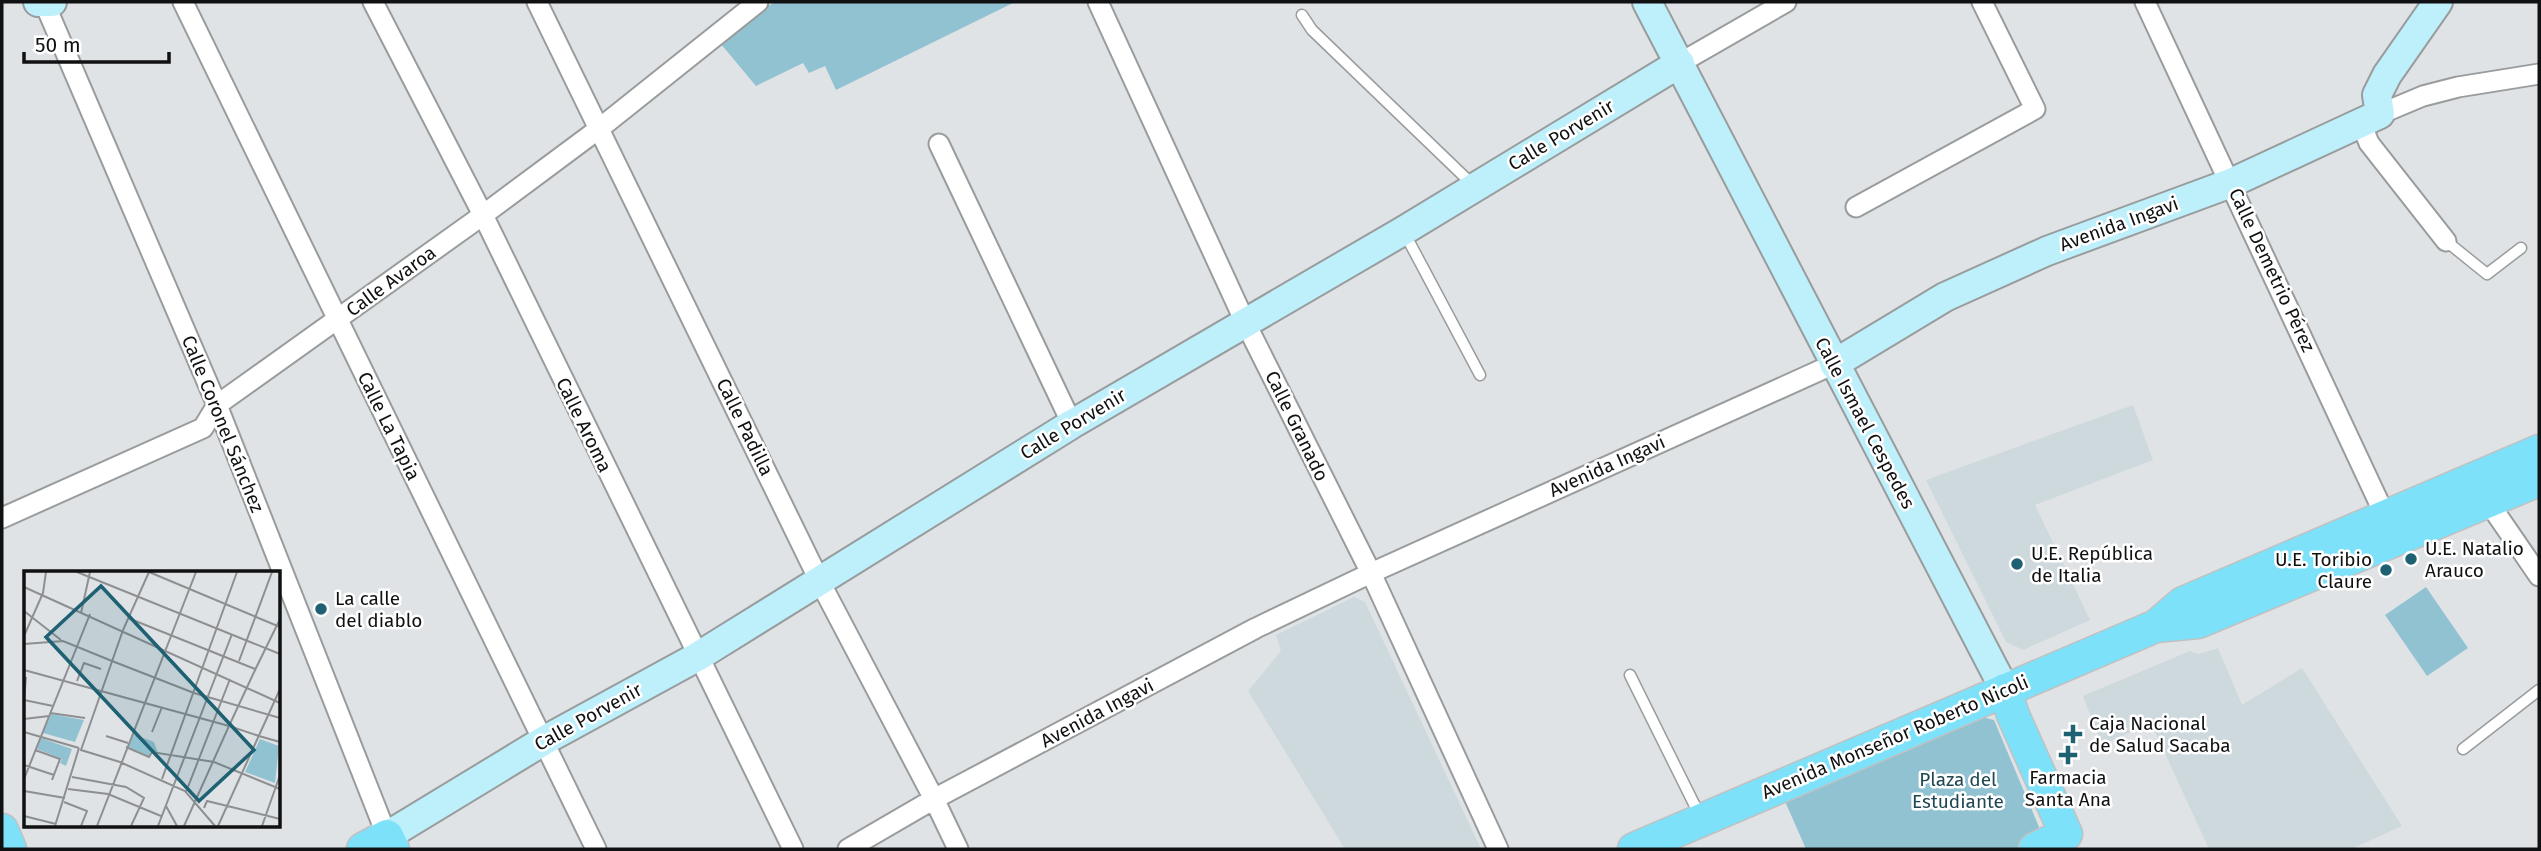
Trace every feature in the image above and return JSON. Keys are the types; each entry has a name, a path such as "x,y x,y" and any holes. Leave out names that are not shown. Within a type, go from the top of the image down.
{"main road":[{"name":"Avenida Monseñor Roberto Nicoli","path":"1634,849 2156,626 2183,603 2391,527 2480,490 2539,451"},
{"name":"Avenida Monseñor Roberto Nicoli","path":"2480,490 2539,480"},
{"name":"Calle Ismael Cespedes","path":"2006,690 2013,715 2069,842"},
{"path":"2,830 10,849"},
{"path":"2035,849 2069,842"}],"street":[{"path":"42,2 52,2"},
{"name":"Calle Coronel Sánchez","path":"42,2 217,405 279,571"},
{"name":"Calle La Tapia","path":"183,2 596,849"},
{"name":"Calle Aroma","path":"373,2 482,215 793,849"},
{"name":"Calle Padilla","path":"537,2 820,582 958,849"},
{"name":"Calle Avaroa","path":"2,518 203,428 217,405 600,128 758,2"},
{"name":"Calle Granado","path":"1098,2 1245,322 1370,573 1498,849"},
{"name":"Calle Ismael Cespedes","path":"1647,2 2006,690"},
{"name":"Calle Porvenir","path":"381,845 545,740 697,657 1072,424 1403,231 1786,2"},
{"path":"1856,207 2035,109 1982,2"},
{"name":"Calle Demetrio Pérez","path":"2144,2 2391,527"},
{"path":"2438,2 2376,95 2370,118 2369,143 2446,241"},
{"path":"2370,118 2423,96 2539,74"},
{"name":"Avenida Ingavi","path":"848,849 934,799 1256,628 1370,573 1835,364 1945,298 2047,251 2231,183 2370,118"},
{"path":"939,145 1072,424"},
{"path":"2480,490 2539,576"},
{"name":"Calle Coronel Sánchez","path":"280,574 381,845"}],"lane":[{"path":"1302,15 1312,30 1475,187"},
{"path":"1403,231 1480,375"},
{"path":"2446,241 2487,274 2521,248"},
{"path":"1630,675 1703,820"},
{"path":"2463,749 2539,690"}],"shaded area":[{"path":"2133,405 2153,460 2035,505 2090,620 2023,650 2006,642 1926,480"},
{"path":"1354,597 1365,602 1481,849 1345,849 1248,691 1281,651 1276,635"},
{"path":"2218,648 2242,705 2302,668 2402,826 2351,849 2209,849 2151,723 2102,745 2083,696 2190,651 2199,654"}],"green space":[{"path":"775,2 1015,2 836,90 825,66 809,73 803,63 756,86 715,37"},
{"path":"2426,587 2468,648 2427,676 2385,615"},
{"name":"Plaza del Estudiante","path":"1982,717 1994,720 2039,827 2032,843 2018,849 1806,849 1784,799"}],"place":[{"name":"U.E. Natalio Arauco","path":"2411,559"},
{"name":"U.E. República de Italia","path":"2017,564"},
{"name":"U.E. Toribio Claure","path":"2386,570"},
{"name":"La calle del diablo","path":"321,609"},
{"name":"Caja Nacional de Salud Sacaba","path":"2073,734"},
{"name":"Farmacia Santa Ana","path":"2068,755"}]}
